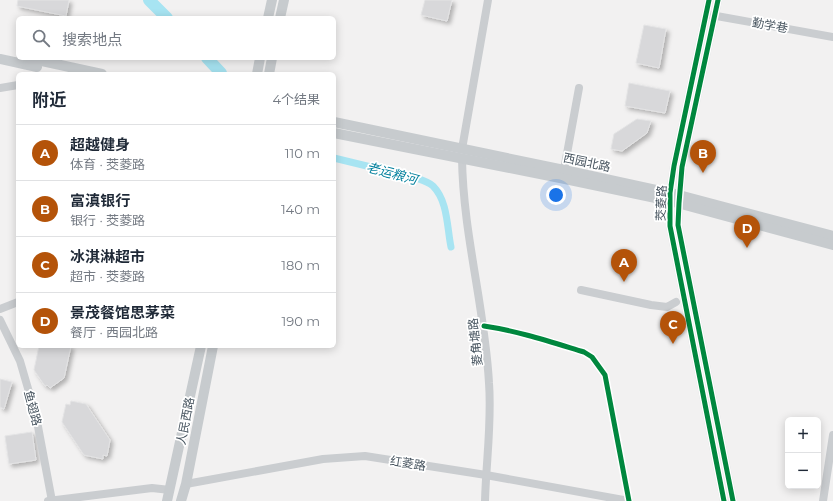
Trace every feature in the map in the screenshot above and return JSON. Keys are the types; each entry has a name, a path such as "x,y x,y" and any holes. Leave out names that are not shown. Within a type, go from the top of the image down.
{"main road":[{"path":"268,16 272,0"},
{"path":"280,16 284,0"},
{"path":"0,52 16,56"},
{"path":"0,59 61,72"},
{"path":"37,60 93,72"},
{"path":"257,72 260,60"},
{"path":"269,72 272,60"},
{"name":"西园北路","path":"336,122 462,154 674,198 833,244"},
{"name":"西园北路","path":"336,133 564,170 833,236"},
{"name":"人民西路","path":"167,501 201,348"},
{"name":"人民西路","path":"181,501 186,484 214,348"}],"street":[{"name":"菱角塘路","path":"484,501 490,414 489,382 484,326 462,188 462,154 488,0"},
{"name":"茭菱路","path":"709,0 674,166 674,198 678,225 733,501"},
{"name":"茭菱路","path":"718,0 674,198 670,226 724,501"},
{"name":"勤学巷","path":"706,14 833,37"},
{"path":"0,88 16,85"},
{"path":"564,170 579,88"},
{"path":"581,290 667,307 676,302"},
{"path":"0,309 16,303"},
{"name":"鱼翅路","path":"0,320 20,361 36,416 52,501"},
{"path":"823,501 833,435"},
{"name":"红菱路","path":"186,484 323,459 365,456 486,475 630,501"},
{"path":"48,501 152,488 170,490"}],"building":[{"path":"18,0 69,0 66,16 17,6"},
{"path":"425,0 452,0 447,21 421,15"},
{"path":"644,25 666,29 659,68 636,63"},
{"path":"629,83 670,91 665,113 625,106"},
{"path":"637,119 651,121 647,133 622,151 611,149 614,134"},
{"path":"39,348 71,348 64,378 50,388 47,385 45,386 34,370"},
{"path":"0,379 12,382 4,409 0,407"},
{"path":"71,401 86,404 110,440 107,456 103,455 103,459 84,455 62,422 66,404 70,405"},
{"path":"32,432 36,460 9,464 5,436"}],"waterway":[{"name":"老运粮河","path":"149,0 165,16"},
{"name":"老运粮河","path":"209,60 220,72"},
{"name":"老运粮河","path":"336,158 416,178 433,186 442,199 451,247"}],"cycle path":[{"path":"709,0 674,166 670,193 670,226 724,501"},
{"path":"718,0 682,167 678,225 733,501"},
{"path":"484,326 547,341 584,352 592,357 605,375 629,501"}],"place":[{"name":"富滇银行","path":"703,173"},
{"name":"景茂餐馆思茅菜","path":"747,248"},
{"name":"超越健身","path":"624,282"},
{"name":"冰淇淋超市","path":"673,344"}]}
